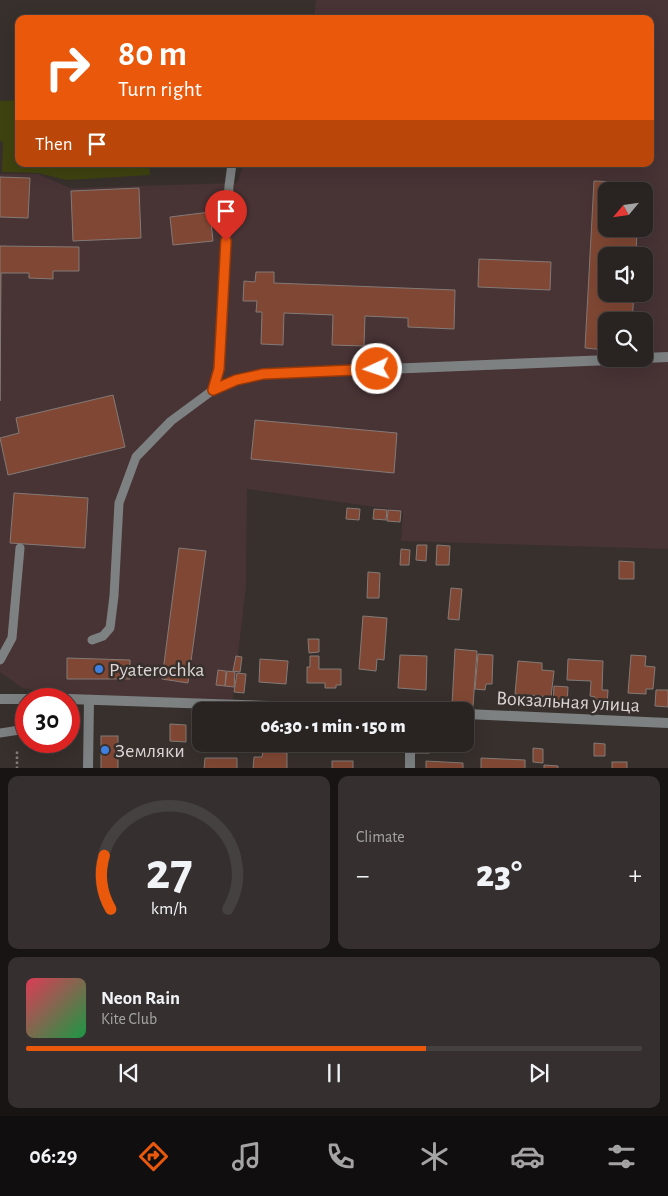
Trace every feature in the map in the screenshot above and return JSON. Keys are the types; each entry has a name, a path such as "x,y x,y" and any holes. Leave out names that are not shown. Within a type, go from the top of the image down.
{"street":[{"path":"653,358 668,357"},
{"path":"213,390 236,380 263,374 598,360"},
{"path":"0,699 15,699"},
{"path":"80,700 192,704"},
{"path":"88,768 89,700"},
{"name":"Вокзальная улица","path":"474,714 668,723"},
{"path":"410,752 410,768"}],"lane":[{"path":"92,640 103,636 110,628 114,596 119,503 136,457 171,421 213,390 219,369 232,167"},
{"path":"0,660 12,638 20,548"},
{"path":"0,733 15,731"}],"path":[{"path":"17,753 17,768"}],"shaded area":[{"path":"316,0 668,0 668,549 401,541 403,511 247,489 246,587 232,702 192,703 80,696 80,688 22,688 0,672 0,174 38,174 70,188 237,183 243,167 654,167 654,15 314,15"}],"green space":[{"path":"15,100 15,167 149,167 150,175 67,180 38,173 2,172 3,142 0,141 0,101"}],"building":[{"path":"0,177 30,178 28,218 0,217"},
{"path":"594,181 617,182 598,182 598,238 637,238 636,247 598,247 598,302 633,302 633,312 598,312 598,349 585,348"},
{"path":"139,188 141,238 73,241 71,191"},
{"path":"210,212 213,241 173,245 170,217"},
{"path":"0,246 79,247 79,271 53,271 53,279 29,278 29,273 1,273 0,401"},
{"path":"479,259 551,262 550,290 478,287"},
{"path":"256,272 274,272 274,283 455,290 454,329 408,327 408,318 365,316 364,346 332,345 333,315 284,313 283,345 261,344 262,312 256,312 257,301 243,301 244,281 255,282"},
{"path":"113,395 125,447 8,475 0,438 19,433 16,418"},
{"path":"255,420 397,433 394,473 251,459"},
{"path":"14,493 88,498 85,548 10,543"},
{"path":"347,508 360,509 359,520 346,519"},
{"path":"374,509 387,510 386,520 373,519"},
{"path":"388,510 401,511 400,522 387,521"},
{"path":"417,545 427,545 426,561 416,560"},
{"path":"437,545 450,546 449,565 436,565"},
{"path":"179,548 206,551 188,683 162,679"},
{"path":"401,549 410,550 409,565 400,565"},
{"path":"619,561 634,562 634,579 619,579"},
{"path":"368,572 380,573 379,598 367,598"},
{"path":"451,588 462,589 459,620 448,619"},
{"path":"363,616 387,618 384,660 377,659 376,671 359,669"},
{"path":"308,639 319,639 319,652 309,653"},
{"path":"455,649 477,651 473,702 452,702"},
{"path":"478,654 493,655 492,684 486,684 485,690 475,689"},
{"path":"400,655 427,656 426,690 398,688"},
{"path":"631,655 646,656 645,666 655,667 653,689 646,689 646,694 628,693"},
{"path":"236,656 242,657 240,672 233,671"},
{"path":"310,656 319,656 319,669 341,669 341,685 336,685 336,688 325,688 325,683 307,683 307,667 310,667"},
{"name":"Pyaterochka","path":"67,658 130,660 130,679 67,679"},
{"path":"260,659 288,661 286,684 259,682"},
{"path":"568,659 603,661 602,690 608,690 607,706 595,705 595,697 590,696 591,681 567,680"},
{"path":"518,661 542,663 542,670 554,671 551,697 515,694"},
{"path":"218,670 226,671 225,686 216,685"},
{"path":"227,671 235,672 234,687 225,686"},
{"path":"237,673 246,674 244,693 234,692"},
{"path":"554,686 568,687 567,706 553,705"},
{"path":"656,690 668,690 668,707 655,706"},
{"path":"170,724 186,725 186,742 170,741"},
{"path":"101,736 118,736 118,768 101,768"},
{"path":"594,743 605,744 605,756 594,756"},
{"path":"533,748 543,749 543,763 533,762"},
{"path":"263,752 287,753 287,768 253,768 254,757 262,757"},
{"path":"205,758 237,758 237,768 204,768"},
{"path":"481,758 525,760 525,768 481,768"},
{"path":"332,761 353,761 353,768 332,768"},
{"path":"426,761 463,763 463,768 426,768"},
{"path":"612,762 627,762 627,768 612,768"},
{"path":"544,765 558,766 558,768 544,768"}],"place":[{"name":"Pyaterochka","path":"99,669"},
{"name":"Земляки","path":"105,750"}],"route":[{"path":"226,241 219,369 213,390 236,380 263,374 377,369"}]}
